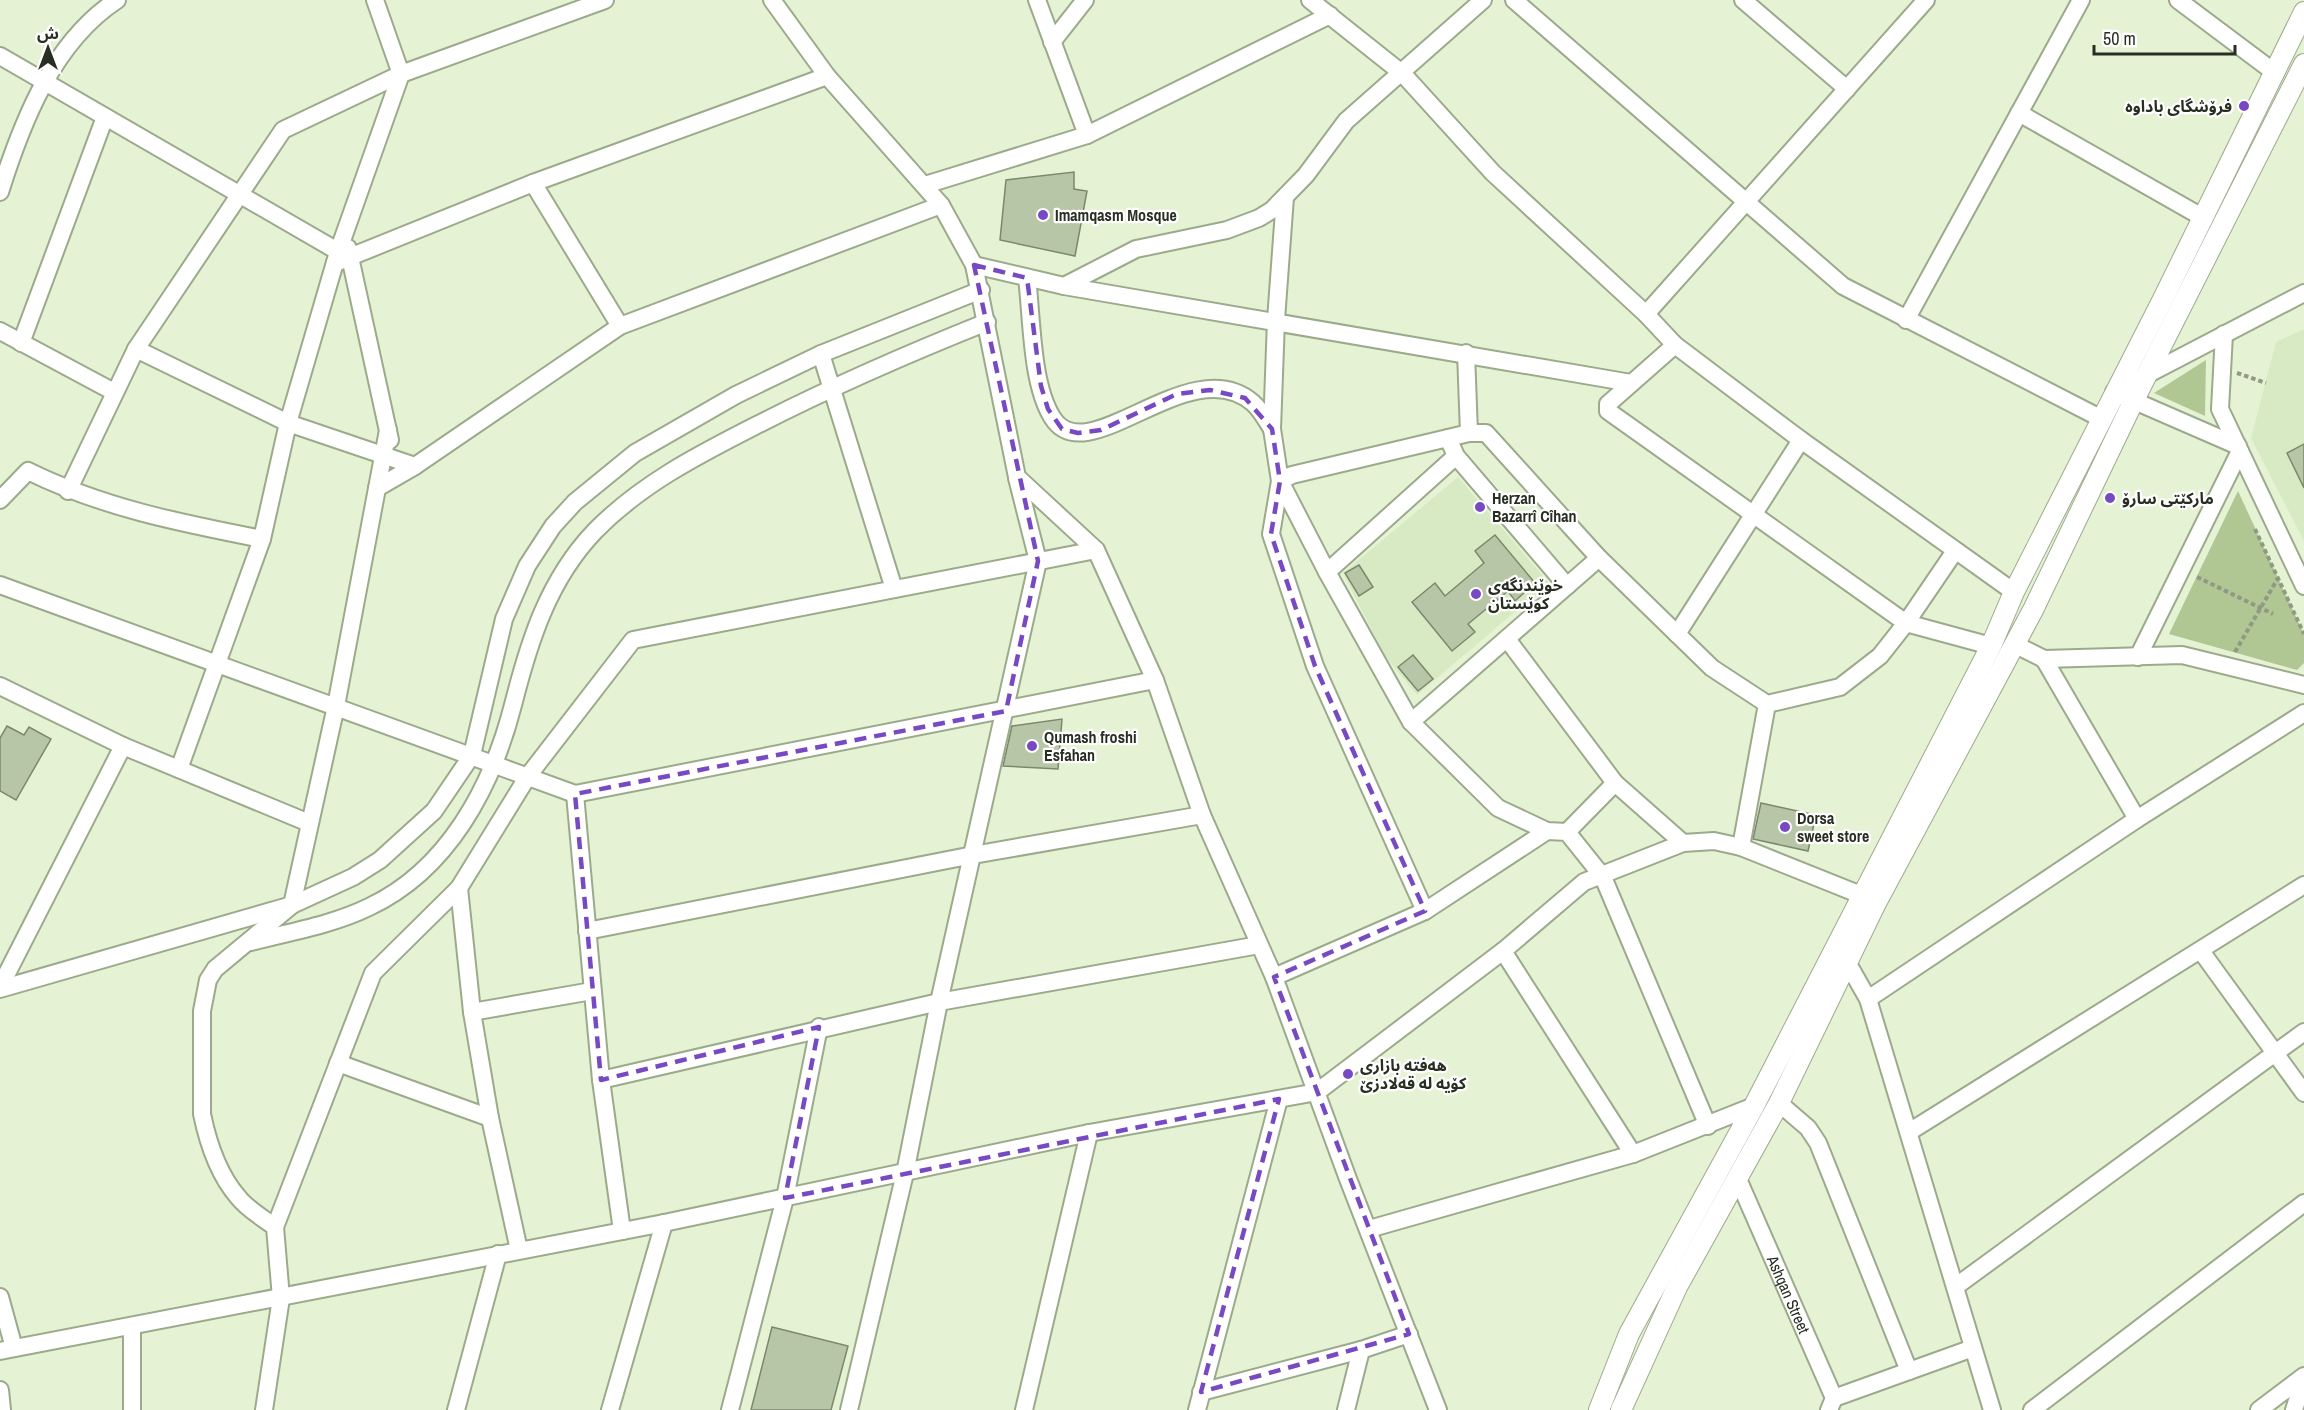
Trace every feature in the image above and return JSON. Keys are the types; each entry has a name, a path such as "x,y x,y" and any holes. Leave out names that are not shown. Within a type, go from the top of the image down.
{"street":[{"path":"178,769 262,539 288,423 341,258 345,235 401,74 375,0"},
{"path":"68,491 136,349 237,195 283,130 401,74 605,0"},
{"path":"772,0 827,76 941,205 974,265 981,290 1017,477 1038,561 939,1002 905,1173 849,1410"},
{"path":"1037,0 1087,135"},
{"path":"1310,0 1402,74 1493,173 1646,314 1675,345 1801,440 2014,592"},
{"path":"1064,286 1136,249 1245,224 1272,210 1306,175 1346,121 1402,74 1483,0"},
{"path":"1514,0 1843,286 2102,418"},
{"path":"1743,0 1847,89"},
{"path":"1646,314 1926,0"},
{"path":"1906,320 2081,0"},
{"path":"2178,0 2274,72"},
{"path":"1052,42 1078,2"},
{"path":"0,192 7,146 45,82 78,35 106,3"},
{"path":"1621,1410 1677,1287 1779,1103 1840,959 1862,895 1991,646 2014,592 2304,12"},
{"path":"925,185 1087,135 1330,15"},
{"path":"0,56 341,258 388,430 393,463 377,488 336,706 292,905 215,969 203,995 202,1114 212,1151 223,1175 239,1199 275,1227"},
{"path":"1599,1410 1618,1359 1648,1298 1754,1106 1840,959 2033,610 2134,400 2304,64"},
{"path":"341,258 533,183 827,76"},
{"path":"2019,113 2202,217"},
{"path":"21,343 105,117"},
{"path":"533,183 620,326"},
{"path":"1285,197 1276,320 1272,429 1280,481 1272,534 1315,666 1425,911"},
{"path":"136,349 288,423 393,463 415,466 620,326 941,205"},
{"path":"974,265 1064,286 1276,320 1632,383"},
{"path":"1027,278 1041,386 1048,409 1062,429 1078,433 1101,430 1177,394 1210,390 1245,398 1260,411 1272,429"},
{"path":"0,988 292,905 353,877 407,838 434,811 472,755 504,619 527,566 554,526 605,476 654,441 736,395 821,354 981,290"},
{"path":"2114,392 2304,293"},
{"path":"245,944 350,915 387,898 425,870 461,826 494,764 526,653 543,608 559,580 595,532 646,487 681,465 831,387 987,322"},
{"path":"0,331 114,392"},
{"path":"2224,334 2220,409 2302,577"},
{"path":"1675,345 1608,404 1608,411 1906,623 1991,646"},
{"path":"1466,353 1469,433"},
{"path":"821,354 894,589"},
{"path":"2114,392 2239,449"},
{"path":"1280,481 1292,474 1469,433 1486,433 1599,558 1712,668 1767,704 1840,687 1880,656 1906,623 1955,550"},
{"path":"1448,438 1456,456 1567,586"},
{"path":"1677,634 1801,440"},
{"path":"2138,657 2239,449"},
{"path":"1327,572 1456,456"},
{"path":"377,488 393,463"},
{"path":"0,500 28,471 68,491 147,516 262,539"},
{"path":"1017,477 1096,550 1155,680 1202,815 1274,977 1438,1410"},
{"path":"1280,481 1327,572 1411,722 1498,808 1547,831 1567,832 1615,783"},
{"path":"264,1410 281,1298 275,1227 373,973 459,888 528,776 633,640 1096,550"},
{"path":"1411,722 1599,558"},
{"path":"0,585 575,794 1155,680"},
{"path":"1506,639 1615,783 1683,843"},
{"path":"2014,644 2044,659 2182,655 2304,685"},
{"path":"2044,659 2137,819"},
{"path":"0,686 123,746 309,823"},
{"path":"1741,847 1767,704"},
{"path":"1868,999 2137,819 2304,713"},
{"path":"0,988 123,746"},
{"path":"575,794 601,1080 622,1231"},
{"path":"587,930 973,855 1202,815"},
{"path":"1274,977 1425,911 1547,831"},
{"path":"1567,832 1603,877 1708,1126"},
{"path":"0,1296 7,1350 664,1223 1089,1134 1317,1092 1503,951 1584,882 1603,877 1683,843 1714,841 1741,847 1862,895"},
{"path":"1909,1132 2304,885"},
{"path":"459,888 472,1011 490,1118 519,1250"},
{"path":"601,1080 939,1002 1258,945"},
{"path":"1503,951 1633,1154"},
{"path":"2201,951 2304,1093"},
{"path":"1840,959 1868,999 1992,1410"},
{"path":"472,1011 592,992"},
{"path":"730,1410 785,1198 819,1028"},
{"path":"1955,1287 2304,1032"},
{"path":"338,1063 490,1118"},
{"path":"1197,1410 1279,1099"},
{"path":"1779,1103 1808,1128 1818,1143 1909,1371"},
{"path":"1369,1228 1633,1154 1754,1106"},
{"path":"1024,1410 1089,1134"},
{"name":"Ashqan Street","path":"1738,1179 1832,1404"},
{"path":"2032,1410 2304,1203"},
{"path":"610,1410 664,1223"},
{"path":"456,1410 498,1254"},
{"path":"132,1326 132,1410"},
{"path":"1201,1392 1361,1350 1409,1334"},
{"path":"1832,1404 1909,1371 1973,1348"},
{"path":"1346,1410 1361,1350"},
{"path":"2259,1410 2304,1378"},
{"path":"2294,1410 2304,1378"},
{"path":"0,1390 2,1410"}],"path":[{"path":"2222,368 2266,383"},
{"path":"2253,524 2304,634"},
{"path":"2192,586 2202,566"},
{"path":"2197,577 2273,614"},
{"path":"2234,652 2278,578"},
{"path":"2223,650 2245,655"}],"highlighted area":[{"path":"974,265 1027,278 1041,386 1048,409 1062,429 1078,433 1101,430 1177,394 1210,390 1245,398 1272,429 1280,481 1271,534 1315,666 1425,911 1274,977 1409,1334 1201,1392 1279,1099 785,1198 819,1027 601,1080 575,794 1006,711 1038,561"}],"shaded area":[{"path":"2304,329 2304,541 2251,438 2276,342"},
{"path":"2206,360 2205,416 2154,393"},
{"path":"1458,477 1549,583 1417,695 1385,656 1343,573"},
{"path":"2238,491 2304,634 2304,663 2297,670 2169,634"}],"building":[{"name":"Imamqasm Mosque","path":"1074,172 1074,189 1087,191 1075,256 1000,240 1006,180"},
{"path":"2304,444 2304,488 2287,453"},
{"name":"خوێندنگەی کوێستان","path":"1495,535 1535,583 1515,601 1508,591 1468,624 1475,632 1452,651 1412,602 1435,583 1445,596 1484,563 1475,551"},
{"path":"1359,565 1373,587 1359,596 1345,573"},
{"path":"1413,655 1433,679 1418,691 1398,667"},
{"name":"Qumash froshi Esfahan","path":"1062,719 1058,769 1003,766 1012,726"},
{"path":"7,726 24,735 29,727 51,739 16,800 0,791 0,738"},
{"name":"Dorsa sweet store","path":"1761,803 1816,815 1808,851 1753,839"},
{"path":"772,1327 848,1346 831,1410 751,1410"}],"place":[{"name":"فرۆشگای باداوە","path":"2244,106"},
{"name":"Imamqasm Mosque","path":"1043,215"},
{"name":"مارکێتی سارۆ","path":"2110,498"},
{"name":"Herzan Bazarrî Cîhan","path":"1480,507"},
{"name":"خوێندنگەی کوێستان","path":"1476,594"},
{"name":"Qumash froshi Esfahan","path":"1032,746"},
{"name":"Dorsa sweet store","path":"1785,827"},
{"name":"هەفتە بازاری کۆیە لە قەلادزێ","path":"1348,1074"}]}
